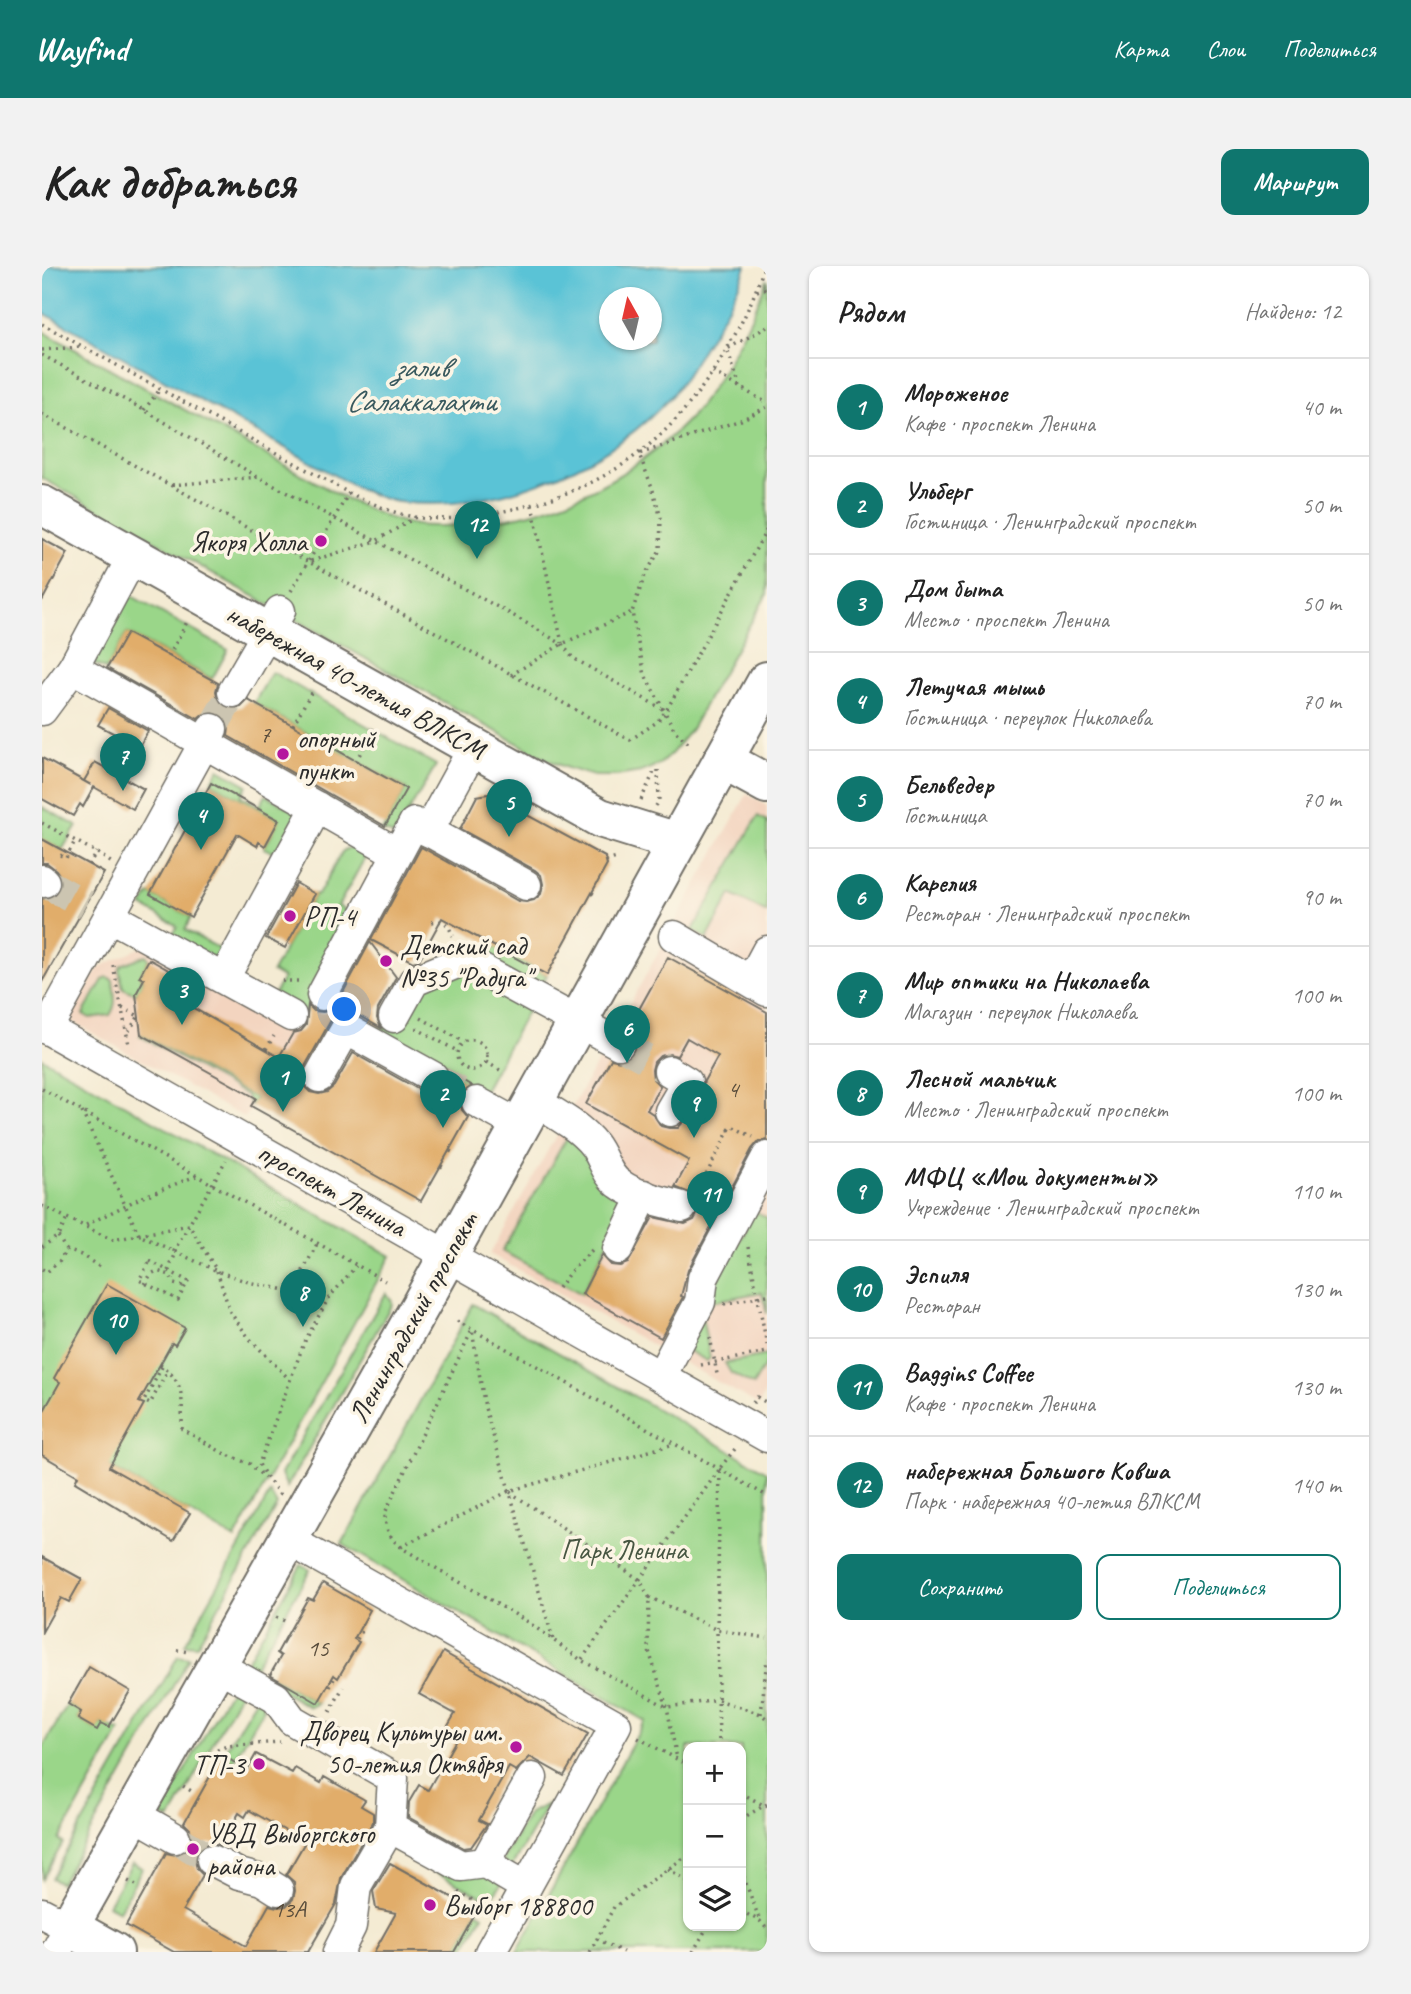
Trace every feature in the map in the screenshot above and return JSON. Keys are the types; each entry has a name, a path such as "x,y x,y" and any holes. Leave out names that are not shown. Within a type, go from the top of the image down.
{"main road":[{"name":"набережная 40-летия ВЛКСМ","path":"42,505 133,556 273,621 474,747 600,818 677,842"},
{"name":"Ленинградский проспект","path":"56,1931 133,1814 449,1255 767,681"},
{"path":"723,760 767,784"},
{"path":"56,1931 114,1952"}],"street":[{"path":"42,710 73,668 133,556"},
{"path":"233,692 273,621"},
{"path":"73,668 208,736 317,807 397,853"},
{"path":"44,1027 101,912 208,736"},
{"path":"428,831 474,747"},
{"path":"224,978 317,807"},
{"path":"322,995 414,823 526,885"},
{"path":"101,912 291,1016"},
{"path":"674,936 759,986 767,951"},
{"path":"394,1017 414,981 464,960 619,1044"},
{"name":"проспект Ленина","path":"44,1027 767,1436"},
{"path":"318,1077 346,1029 433,1077"},
{"path":"669,1071 687,1082 670,1111"},
{"path":"477,1102 573,1126 594,1146 607,1171 620,1185 644,1195 691,1197"},
{"path":"661,1376 700,1302 703,1278 752,1203 761,1148"},
{"path":"618,1249 644,1195"},
{"path":"287,1539 625,1730 526,1887 489,1952"},
{"path":"216,1665 276,1698 292,1720 393,1778 390,1827 356,1886 351,1926 338,1952"},
{"path":"485,1863 532,1778"},
{"path":"133,1814 175,1838"},
{"path":"390,1827 461,1866 485,1863 526,1887"},
{"path":"212,1860 239,1874 262,1880 278,1890"}],"path":[{"path":"42,324 349,493 392,511 416,517 451,518 496,513 532,505 601,478 639,454 677,421 713,372 757,291 764,266"},
{"path":"757,291 767,288"},
{"path":"727,349 767,327"},
{"path":"42,352 82,347"},
{"path":"727,349 740,387"},
{"path":"42,352 258,477 516,617 562,644 573,658 666,712"},
{"path":"639,454 741,420 767,405 713,372"},
{"path":"144,410 161,388"},
{"path":"42,414 630,740 657,722 666,712 767,529"},
{"path":"639,454 661,518 660,550 645,575 632,611 645,675 675,731 688,743"},
{"path":"170,485 258,477"},
{"path":"273,621 349,493"},
{"path":"532,505 562,644"},
{"path":"309,562 376,541 416,517"},
{"path":"510,675 562,644 632,611"},
{"path":"169,656 190,618"},
{"path":"293,725 314,687"},
{"path":"356,761 377,723"},
{"path":"42,823 114,864"},
{"path":"60,855 66,858 75,841"},
{"path":"89,865 96,852"},
{"path":"606,861 617,858"},
{"path":"592,893 597,896"},
{"path":"432,922 440,920"},
{"path":"113,964 130,1045"},
{"path":"122,1008 139,1016 127,1033"},
{"path":"457,1051 415,1027 420,1017 464,1042"},
{"path":"445,1044 450,1034"},
{"path":"472,1039 480,1041 488,1054 486,1062 471,1070 463,1067 457,1051 464,1042 472,1039"},
{"path":"486,1062 500,1070"},
{"path":"42,1089 385,1281"},
{"path":"82,1112 139,1235 217,1271 248,1282 328,1298"},
{"path":"761,1148 732,1126 727,1129 691,1197 752,1203 758,1297 767,1345"},
{"path":"168,1271 175,1255 174,1251 228,1158"},
{"path":"85,1225 196,1176"},
{"path":"42,1206 113,1240 189,1224"},
{"path":"42,1247 58,1236 67,1219"},
{"path":"189,1224 217,1271 230,1312 249,1338 289,1379"},
{"path":"58,1236 66,1250 81,1255 103,1269"},
{"path":"293,1290 317,1244"},
{"path":"42,1269 47,1272 60,1261 66,1250"},
{"path":"150,1261 188,1281 178,1300 145,1284 139,1280 150,1261"},
{"path":"266,1480 260,1464 304,1343 328,1298 356,1266"},
{"path":"145,1284 151,1274 157,1271 170,1275 174,1284 185,1287"},
{"path":"718,1305 767,1295"},
{"path":"457,1321 767,1496"},
{"path":"472,1330 485,1408 552,1639"},
{"path":"472,1330 384,1513 385,1526 390,1536 400,1547 528,1622 581,1660 667,1707 718,1700 761,1714 767,1719"},
{"path":"701,1365 767,1352"},
{"path":"174,1374 165,1375 150,1404 144,1401 161,1366 174,1374 182,1397 182,1429 225,1454 250,1464 266,1480 272,1482"},
{"path":"400,1547 509,1491 676,1444"},
{"path":"581,1660 736,1448"},
{"path":"719,1742 717,1630 720,1468"},
{"path":"509,1491 640,1580 649,1597 648,1648 667,1707 677,1759"},
{"path":"649,1597 717,1630 767,1638"},
{"path":"357,1639 362,1631"},
{"path":"761,1714 767,1659"},
{"path":"330,1686 334,1679"},
{"path":"625,1730 683,1762"},
{"path":"217,1750 227,1746 263,1745 317,1735"},
{"path":"178,1783 193,1792"},
{"path":"746,1795 766,1805"},
{"path":"746,1816 766,1805"},
{"path":"590,1952 614,1907 683,1859"},
{"path":"668,1870 683,1878"},
{"path":"124,1878 139,1887"},
{"path":"746,1883 761,1921 767,1929"},
{"path":"746,1914 761,1921"},
{"path":"693,1952 705,1931"},
{"path":"597,1938 623,1952"}],"shaded area":[{"path":"747,794 767,806 767,1389 759,1405 490,1254"},
{"path":"148,944 300,1021 245,1118 69,1020 98,968"}],"green space":[{"path":"767,279 767,594 691,729 660,764 641,772 594,776 546,759 42,478 42,331 346,499 389,518 416,525 444,526 490,521 545,509 597,488 621,474 666,441 686,422 698,409 733,354"},
{"path":"128,594 228,650 212,679 127,633 106,670 90,662"},
{"path":"272,672 436,765 396,833 393,835 382,831 406,789 254,703"},
{"path":"219,769 247,785 241,796 260,806 266,795 300,814 277,854 264,848 279,820 211,783"},
{"path":"42,807 77,826 62,850 42,839"},
{"path":"758,816 767,821 767,913 731,894 707,939 693,930"},
{"path":"353,848 366,856 338,906 356,916 300,1021 269,1004 283,978 272,972 315,894 318,895 342,852"},
{"path":"150,894 191,917 185,930 224,951 216,959 169,942 177,926 142,906"},
{"path":"490,944 547,975 537,993 479,962"},
{"path":"146,955 149,959 140,977 144,979 136,994 123,988 119,970 121,965"},
{"path":"465,971 530,1006 483,1092 375,1030 383,1027 416,987"},
{"path":"107,977 113,980 114,1007 110,1015 90,1018 83,1014"},
{"path":"141,1034 256,1098 251,1106 246,1095 140,1036"},
{"path":"42,1058 391,1256 235,1539 42,1428"},
{"path":"569,1134 628,1203 582,1294 502,1251"},
{"path":"755,1211 767,1218 767,1314 762,1292 705,1303"},
{"path":"386,1293 392,1304 287,1487 281,1474"},
{"name":"Парк Ленина","path":"473,1304 767,1472 767,1952 517,1952 645,1721 342,1544"},
{"path":"701,1311 710,1358 707,1361 681,1347"},
{"path":"767,1355 767,1362 753,1385 731,1373 725,1363"},
{"path":"270,1493 277,1505 197,1645 185,1644"},
{"path":"301,1565 310,1570 250,1675 242,1670"},
{"path":"178,1656 189,1658 61,1883 51,1878"},
{"path":"270,1676 318,1703 310,1707 266,1683"},
{"path":"234,1683 243,1688 170,1820 160,1814"},
{"path":"258,1696 263,1702 263,1710 233,1761 222,1755"},
{"path":"68,1704 81,1712 78,1719 96,1729 101,1723 120,1731 59,1840 63,1843 42,1879 42,1749"},
{"path":"548,1804 509,1871 503,1859 529,1813"},
{"path":"388,1842 490,1874 503,1881 490,1901 385,1845"},
{"path":"132,1863 142,1868 119,1911 108,1905"},
{"path":"477,1911 483,1915 462,1952 454,1952"}],"water":[{"name":"залив Салаккалахти","path":"42,266 746,266 725,311 687,374 668,399 635,430 606,450 541,483 469,501 434,504 394,501 359,489 42,312"}],"building":[{"path":"42,539 68,553 42,601"},
{"path":"127,633 218,683 218,700 225,707 241,707 248,700 406,789 385,826 228,736 227,721 221,714 211,712 198,719 107,668"},
{"path":"108,708 148,731 139,747 98,725"},
{"path":"42,758 91,785 84,781 95,762 144,789 133,809 94,787 83,807 80,804 73,816 42,799"},
{"path":"211,783 279,820 265,846 259,842 257,846 237,834 191,917 150,894"},
{"path":"488,794 605,857 607,865 547,975 442,918 419,960 413,962 371,940 421,847 518,901 534,900 541,894 541,875 535,870 460,829 477,796"},
{"path":"42,839 104,873 42,982 42,899 56,895 61,886 61,877 47,863 42,863"},
{"name":"РП-4","path":"296,883 315,894 285,948 266,938"},
{"path":"370,942 396,977 378,1009 377,1018 381,1028 354,1013 337,1014 304,1068 302,1078 304,1086 310,1092 327,1092 334,1086 353,1053 425,1093 443,1092 449,1085 450,1073 472,1086 462,1093 460,1102 468,1117 421,1201 251,1106 256,1098 141,1034 136,994 144,979 139,977 149,959 179,976 169,994 279,1057 293,1033 301,1031 306,1025 308,1005 314,1011 323,1012 331,1010 337,1004"},
{"path":"668,957 767,1012 767,1140 758,1142 752,1149 688,1270 681,1296 683,1297 661,1338 582,1294 602,1255 611,1265 628,1263 653,1217 685,1224 694,1220 699,1211 699,1202 694,1195 675,1187 689,1161 586,1104 611,1059 620,1061 634,1053 634,1035 628,1029","holes":["687,1038 718,1056 685,1120 678,1128 661,1126 647,1110 660,1086 653,1079 654,1062 660,1056 677,1056"]},
{"path":"107,1284 185,1328 175,1345 172,1343 139,1402 144,1404 109,1467 190,1513 173,1541 75,1482 78,1476 42,1455 42,1414 60,1382 54,1378"},
{"path":"42,1557 82,1579 69,1602 61,1598 42,1632"},
{"path":"323,1583 370,1610 354,1639 359,1642 338,1678 334,1675 318,1703 270,1675 281,1656 277,1653 308,1598 313,1600"},
{"name":"Дворец Культуры им. 50-летия Октября","path":"443,1652 588,1734 564,1776 530,1757 516,1771 509,1767 479,1820 487,1824 471,1847 464,1848 408,1817 409,1802 419,1785 428,1790 457,1738 445,1731 455,1714 419,1694"},
{"path":"89,1667 130,1691 109,1727 101,1723 97,1730 78,1719 81,1712 68,1704"},
{"path":"256,1754 292,1773 295,1768 321,1783 324,1777 365,1800 361,1806 373,1813 373,1822 341,1878 336,1904 308,1952 174,1952 126,1925 166,1853 176,1855 190,1847 190,1829 184,1823 222,1755 247,1770","holes":["249,1810 305,1842 286,1875 294,1882 293,1899 286,1906 269,1905 246,1946 183,1910 203,1875 197,1869 197,1851 211,1843 221,1845 239,1813 245,1817"]},
{"name":"Выборг 188800","path":"390,1863 477,1911 454,1952 374,1952 396,1913 376,1909 373,1891"}],"tunnel":[{"path":"212,729 233,692"},
{"path":"44,882 86,905"},
{"path":"619,1044 669,1071"},
{"path":"433,1077 477,1102"},
{"path":"175,1838 212,1860"}],"place":[{"name":"Якоря Холла","path":"321,541"},
{"name":"набережная Большого Ковша","path":"477,559"},
{"name":"опорный пункт","path":"283,754"},
{"name":"Мир оптики на Николаева","path":"123,791"},
{"name":"Бельведер","path":"509,837"},
{"name":"Летучая мышь","path":"201,850"},
{"name":"РП-4","path":"290,916"},
{"name":"Детский сад №35 \"Радуга\"","path":"386,961"},
{"name":"Дом быта","path":"182,1025"},
{"name":"Карелия","path":"627,1063"},
{"name":"Мороженое","path":"283,1112"},
{"name":"Ульберг","path":"443,1128"},
{"name":"МФЦ «Мои документы»","path":"694,1138"},
{"name":"Baggins Coffee","path":"710,1229"},
{"name":"Лесной мальчик","path":"303,1327"},
{"name":"Эспиля","path":"116,1355"},
{"name":"Дворец Культуры им. 50-летия Октября","path":"516,1747"},
{"name":"ТП-3","path":"259,1764"},
{"name":"УВД Выборгского района","path":"193,1849"},
{"name":"Выборг 188800","path":"430,1905"}]}
